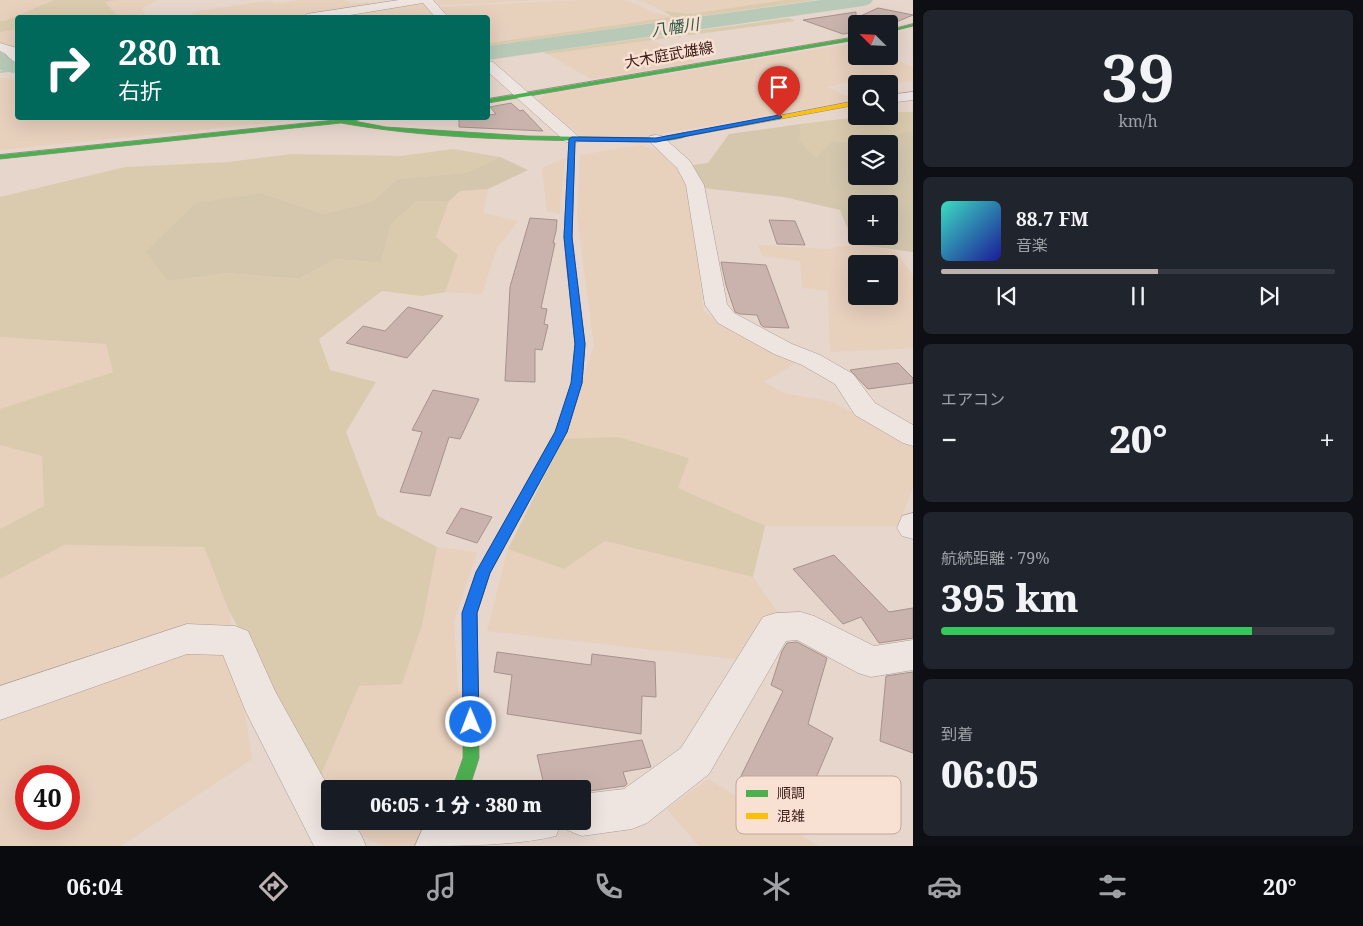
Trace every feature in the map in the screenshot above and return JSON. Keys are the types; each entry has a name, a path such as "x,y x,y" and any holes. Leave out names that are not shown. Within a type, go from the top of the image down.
{"street":[{"path":"326,15 420,0"},
{"path":"427,0 440,15"},
{"path":"898,29 913,25"},
{"name":"大木庭武雄線","path":"490,101 848,39"},
{"path":"490,67 572,139"},
{"path":"898,98 913,96"},
{"path":"341,121 386,129 572,139 656,140 848,104"},
{"path":"0,157 352,120"},
{"path":"463,780 472,758 470,613 483,572 561,432 577,383 580,344 568,237 572,139"},
{"path":"656,140 684,165 695,185 716,304 726,318 783,349 811,360 844,379 865,409 913,438"},
{"path":"591,814 632,808 695,761 776,627 800,626 871,662 913,655"},
{"path":"0,703 187,639 235,641 260,700 332,838 344,846"},
{"path":"437,846 445,830"},
{"path":"472,846 493,830"}],"shaded area":[{"path":"0,0 56,1 20,15 15,15 15,17 7,20 0,21"},
{"path":"54,0 116,0 105,2 117,15 19,15"},
{"path":"158,0 142,8 146,15 117,15 105,1"},
{"path":"300,0 344,0 351,4 367,2 376,6 317,15 194,15 191,12 268,1 276,4"},
{"path":"435,0 541,0 439,5"},
{"path":"582,0 623,0 639,5 654,13 674,17 490,43 490,15 445,15 438,7"},
{"path":"636,0 785,0 690,14 663,11"},
{"path":"785,0 815,0 490,46 490,43 673,17 663,11 690,14"},
{"path":"411,3 426,3 435,15 341,15"},
{"path":"15,17 15,29 0,32 0,21"},
{"path":"789,18 795,21 547,54 543,52"},
{"path":"15,29 15,47 0,43 0,32"},
{"path":"650,40 698,62 591,79 547,54"},
{"path":"848,44 848,65 898,65 898,60 913,67 913,81 898,83 898,75 848,75 848,83 827,87 848,96 848,101 632,139 580,135 537,102 546,94"},
{"path":"0,78 15,79 15,120 298,120 0,150"},
{"path":"898,112 913,112 913,183 898,179 898,135 848,135 848,147 816,159 798,140 801,124 848,118 848,125 898,125"},
{"path":"801,124 799,140 816,158 832,141 848,143 848,185 898,185 898,136 905,132 913,133 913,252 861,245 898,245 898,195 848,195 848,229 840,210 784,197 703,188 693,165 708,163 729,134"},
{"path":"640,145 659,151 679,165 689,194 704,312 796,363 764,382 784,393 833,402 913,445 913,488 898,526 765,526 678,488 689,457 563,439 594,346 577,216 580,155"},
{"path":"453,149 500,157 465,173 397,179 373,201 324,214 262,193 168,281 227,273 299,279 335,259 381,263 391,224 417,201 449,201 436,237 458,255 445,292 422,296 382,291 319,339 330,370 376,382 346,432 378,516 437,547 422,625 402,684 359,686 321,775 229,611 204,547 64,545 0,579 0,529 44,506 42,456 0,445 0,409 113,372 106,344 0,337 0,197 125,167 228,162 292,154 401,156"},
{"path":"500,157 528,170 488,189 460,191 449,201 417,201 391,224 381,263 335,259 299,279 227,273 168,281 146,251 196,203 262,193 324,214 373,201 397,179 465,173"},
{"path":"565,158 560,214 547,211 542,168"},
{"path":"488,189 483,213 518,221 497,248 482,294 445,292 458,255 436,237 449,201 460,191"},
{"path":"758,245 828,249 860,245 896,251 913,276 913,348 830,352 828,291 802,288 800,261 762,256"},
{"path":"0,337 107,344 113,372 0,409"},
{"path":"618,437 689,458 678,488 765,526 753,577 605,541 564,569 508,549 563,439"},
{"path":"0,445 42,456 44,506 0,529"},
{"path":"605,541 753,577 779,614 745,660 487,631 508,549 564,569"},
{"path":"64,545 204,547 229,611 252,759 121,846 0,846 0,579"},
{"path":"437,547 477,552 454,621 462,758 453,780 324,780 321,775 359,686 422,625"},
{"path":"708,779 736,796 736,834 799,834 819,846 699,846 667,809"},
{"path":"431,830 425,846 383,846 351,831"}],"building":[{"path":"878,8 913,15 898,21 898,15 863,15"},
{"path":"856,12 856,15 848,15 848,33 843,34 803,20"},
{"path":"511,103 520,111 523,110 543,131 459,127 459,120 490,120 490,115 496,114 490,107"},
{"path":"530,218 557,220 553,243 555,243 541,308 547,309 544,324 548,325 542,350 535,349 535,382 505,381 510,287"},
{"path":"769,220 795,221 805,245 777,244"},
{"path":"721,262 766,265 789,328 764,327 761,325 757,315 735,312"},
{"path":"408,307 443,316 407,358 346,343 363,326 385,331"},
{"path":"898,363 913,378 913,383 868,389 850,370"},
{"path":"433,390 479,399 460,439 449,437 430,496 400,492 422,432 412,430"},
{"path":"461,508 492,517 477,543 446,533"},
{"path":"834,555 889,612 913,608 913,638 879,643 861,617 843,624 793,569"},
{"path":"797,642 827,658 808,724 833,738 817,776 741,776 783,691 771,685 782,651 787,643"},
{"path":"497,652 591,665 592,654 655,662 656,697 642,696 641,734 507,714 512,675 494,672"},
{"path":"913,672 913,753 880,741 886,676"},
{"path":"642,740 651,767 623,772 627,784 625,786 591,791 591,780 543,780 537,755"}],"waterway":[{"name":"八幡川","path":"490,53 863,0"},
{"name":"八幡川","path":"0,59 15,66"},
{"path":"0,72 15,70"}],"traffic: fast":[{"path":"898,29 913,25"},
{"path":"490,101 848,39"},
{"path":"0,157 350,120"},
{"path":"341,121 386,129 528,138 656,140 688,134"},
{"path":"463,780 471,758 470,613 483,573 561,432 577,383 580,344 570,259"}],"traffic: slow":[{"path":"688,134 848,104"},
{"path":"570,259 568,237 572,139"}],"route":[{"path":"471,722 470,613 483,572 561,432 577,383 580,344 568,237 572,139 656,140 779,117"}]}
